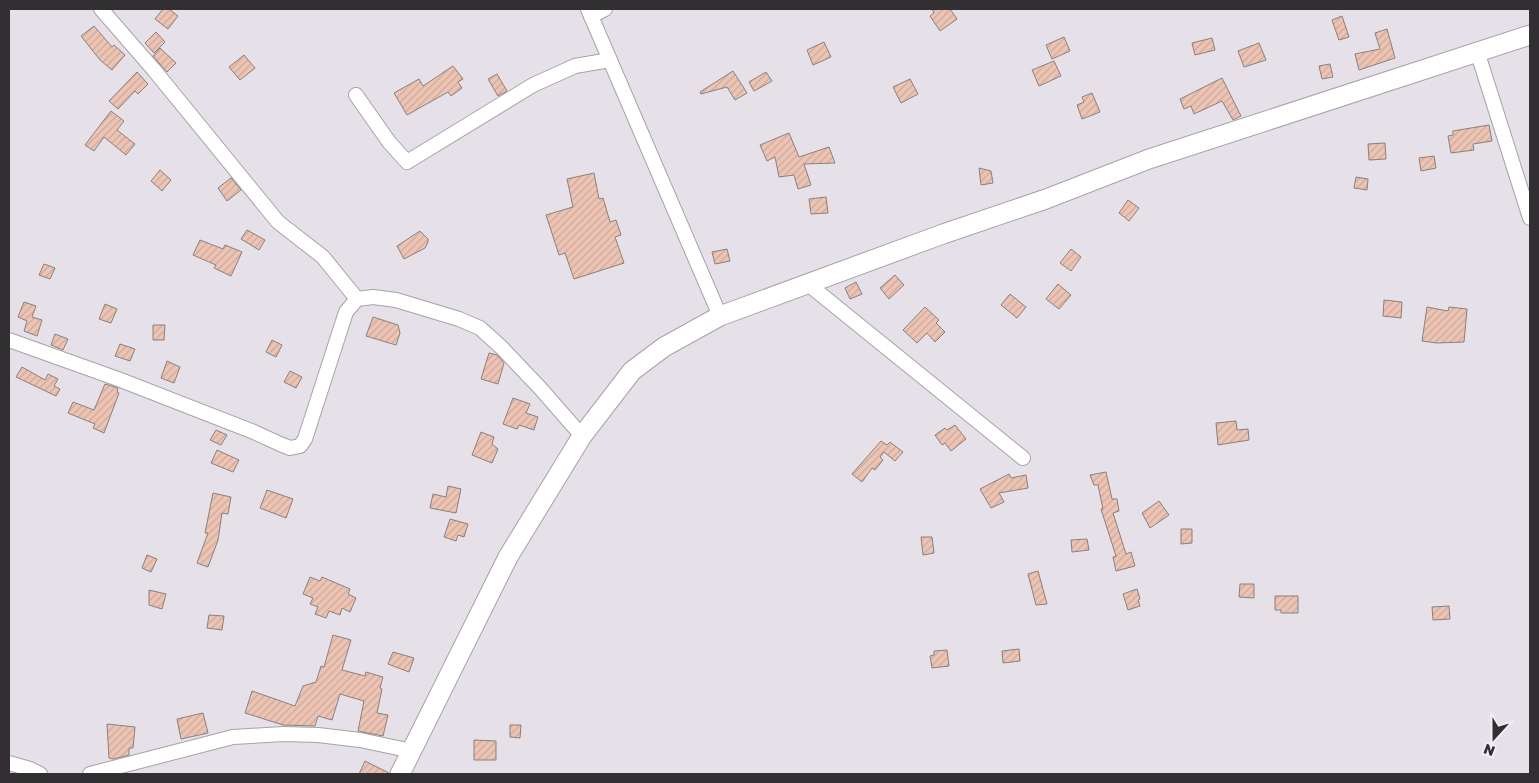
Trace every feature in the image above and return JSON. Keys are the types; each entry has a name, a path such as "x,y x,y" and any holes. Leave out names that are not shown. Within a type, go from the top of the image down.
{"street":[{"path":"101,9 154,70 278,222 323,257 357,299"},
{"path":"605,9 590,13 720,316"},
{"path":"400,774 508,557 582,436 632,371 664,347 720,316 942,234 1046,199 1149,159 1530,35"},
{"path":"1478,51 1530,218"},
{"path":"356,95 389,142 407,162 533,85 575,66 610,60"},
{"path":"808,284 1023,458"},
{"path":"9,340 118,379 290,448 300,446 305,439 346,312 357,299 373,297 396,300 480,328 515,361 582,436"},
{"path":"90,774 233,737 283,734 318,736 360,740 412,751"},
{"path":"9,763 40,774"}],"building":[{"path":"163,9 169,9 178,16 168,29 155,19"},
{"path":"932,9 950,9 957,19 940,31 930,16 934,13"},
{"path":"1342,16 1349,37 1339,40 1332,20"},
{"path":"94,26 112,47 114,45 125,55 112,70 100,60 81,36"},
{"path":"1387,29 1395,58 1359,70 1355,54 1380,49 1375,33"},
{"path":"156,32 165,42 154,53 145,43"},
{"path":"1064,37 1070,51 1052,59 1046,45"},
{"path":"1212,38 1215,50 1195,55 1192,43"},
{"path":"824,42 831,57 813,65 807,50"},
{"path":"1259,43 1266,60 1244,67 1238,51"},
{"path":"160,48 176,63 167,72 153,56"},
{"path":"244,55 255,68 240,80 229,67"},
{"path":"1054,61 1061,76 1039,86 1032,70"},
{"path":"1330,64 1333,77 1322,79 1319,66"},
{"path":"453,66 463,79 458,82 462,88 451,96 448,92 407,115 394,93 419,79 423,86"},
{"path":"733,71 747,93 735,100 727,87 701,94 700,92"},
{"path":"137,72 148,84 138,94 135,91 118,109 109,101"},
{"path":"766,72 772,81 754,91 749,82"},
{"path":"497,74 507,91 498,96 488,79"},
{"path":"1222,78 1241,116 1233,120 1222,101 1194,114 1191,106 1184,109 1180,99"},
{"path":"910,79 918,94 901,103 893,87"},
{"path":"1092,93 1100,112 1082,119 1077,105 1084,102 1082,97"},
{"path":"111,111 124,121 117,130 135,144 126,155 104,137 94,151 85,145"},
{"path":"1489,125 1492,141 1473,144 1474,150 1451,153 1448,136 1453,135 1453,131"},
{"path":"789,133 799,157 829,147 835,163 804,164 811,185 798,189 794,175 779,177 775,157 767,161 760,145"},
{"path":"1385,143 1386,159 1369,160 1368,144"},
{"path":"1434,156 1436,168 1421,171 1419,158"},
{"path":"979,168 991,171 993,183 981,185"},
{"path":"160,170 171,180 162,191 151,181"},
{"path":"594,173 599,199 603,198 610,222 616,220 621,235 615,237 624,263 574,279 565,253 559,255 546,215 573,207 567,179"},
{"path":"1356,177 1368,179 1367,190 1354,188"},
{"path":"231,178 241,190 227,201 218,188"},
{"path":"826,197 828,213 811,214 809,199"},
{"path":"1128,200 1139,208 1129,221 1119,213"},
{"path":"247,230 265,240 259,250 241,239"},
{"path":"420,231 428,239 425,248 404,259 397,246"},
{"path":"200,240 223,249 225,245 242,252 231,276 214,268 216,265 193,255"},
{"path":"727,249 730,261 715,264 712,252"},
{"path":"1071,249 1081,257 1071,271 1060,263"},
{"path":"44,264 55,268 50,279 39,275"},
{"path":"895,275 904,285 889,299 880,288"},
{"path":"856,282 862,294 850,299 845,288"},
{"path":"1058,284 1071,295 1059,309 1046,299"},
{"path":"1010,294 1026,307 1017,318 1001,305"},
{"path":"1384,300 1402,302 1401,318 1383,316"},
{"path":"24,302 36,306 32,317 42,320 37,336 24,331 27,321 18,317"},
{"path":"105,304 117,309 111,323 99,319"},
{"path":"925,307 939,320 936,323 945,332 935,342 927,333 917,343 903,330"},
{"path":"1427,307 1448,311 1449,307 1467,309 1464,342 1437,343 1422,341"},
{"path":"373,317 398,325 400,333 396,345 366,336"},
{"path":"153,325 165,325 164,340 153,340"},
{"path":"55,334 68,339 63,350 51,345"},
{"path":"272,340 282,345 276,357 266,352"},
{"path":"120,344 135,349 130,361 115,356"},
{"path":"489,353 497,355 504,363 498,384 481,379"},
{"path":"167,361 180,367 174,383 161,378"},
{"path":"22,367 45,380 48,374 58,379 54,386 60,389 56,396 16,377"},
{"path":"290,371 302,377 296,388 284,382"},
{"path":"105,384 118,388 117,392 119,393 104,433 93,428 95,424 68,413 73,402 94,410"},
{"path":"513,398 530,404 526,413 538,417 534,430 519,425 517,429 503,424"},
{"path":"1236,421 1237,430 1248,429 1249,440 1218,445 1216,423"},
{"path":"955,425 966,439 951,451 945,443 942,445 935,435 945,428 947,430"},
{"path":"216,430 227,435 221,445 210,440"},
{"path":"481,432 494,437 492,444 498,449 492,463 472,455"},
{"path":"881,441 887,445 890,442 903,452 895,461 884,452 880,457 883,460 875,470 872,468 862,482 852,474"},
{"path":"217,450 239,460 233,472 211,463"},
{"path":"1106,472 1112,499 1117,499 1119,511 1113,513 1126,554 1131,552 1135,566 1116,571 1113,557 1116,556 1101,509 1103,509 1098,485 1094,485 1090,475"},
{"path":"1009,474 1011,478 1026,475 1028,488 999,493 1004,502 991,508 980,489"},
{"path":"448,486 461,489 456,513 430,508 433,494 446,497"},
{"path":"267,490 293,499 286,518 260,508"},
{"path":"213,493 231,497 228,514 222,513 218,540 208,567 197,563 208,533 205,533"},
{"path":"1159,501 1169,515 1150,528 1142,513"},
{"path":"450,519 468,524 464,537 458,535 456,541 444,537"},
{"path":"1181,529 1192,529 1192,543 1181,544"},
{"path":"921,537 932,537 934,553 923,555"},
{"path":"1087,539 1089,550 1072,552 1071,540"},
{"path":"147,555 157,559 151,572 142,568"},
{"path":"1038,571 1047,604 1036,605 1028,574"},
{"path":"310,577 320,581 322,577 350,589 348,594 356,598 350,612 342,608 340,615 329,611 326,618 315,614 318,607 310,604 313,598 303,594"},
{"path":"1240,584 1254,584 1254,598 1239,597"},
{"path":"1137,589 1140,606 1128,610 1123,594"},
{"path":"149,590 166,594 162,609 149,605"},
{"path":"1275,596 1298,596 1298,613 1281,613 1281,610 1275,610"},
{"path":"1449,606 1450,619 1433,620 1432,607"},
{"path":"209,615 224,616 222,630 207,628"},
{"path":"333,635 351,640 342,670 365,676 366,672 383,677 377,713 388,715 383,736 358,731 364,701 340,694 332,720 318,716 315,726 283,725 245,713 252,691 295,706 303,686 316,682 321,666 324,667"},
{"path":"1019,649 1020,661 1003,663 1002,651"},
{"path":"947,650 949,666 932,668 930,656 934,655 934,651"},
{"path":"393,652 414,658 409,672 388,664"},
{"path":"203,713 208,733 181,739 177,719"},
{"path":"107,724 135,727 133,748 129,748 129,755 113,759 109,758"},
{"path":"510,725 521,725 520,738 510,737"},
{"path":"474,740 496,741 496,760 474,760"},
{"path":"365,761 389,773 389,774 359,774"}]}
